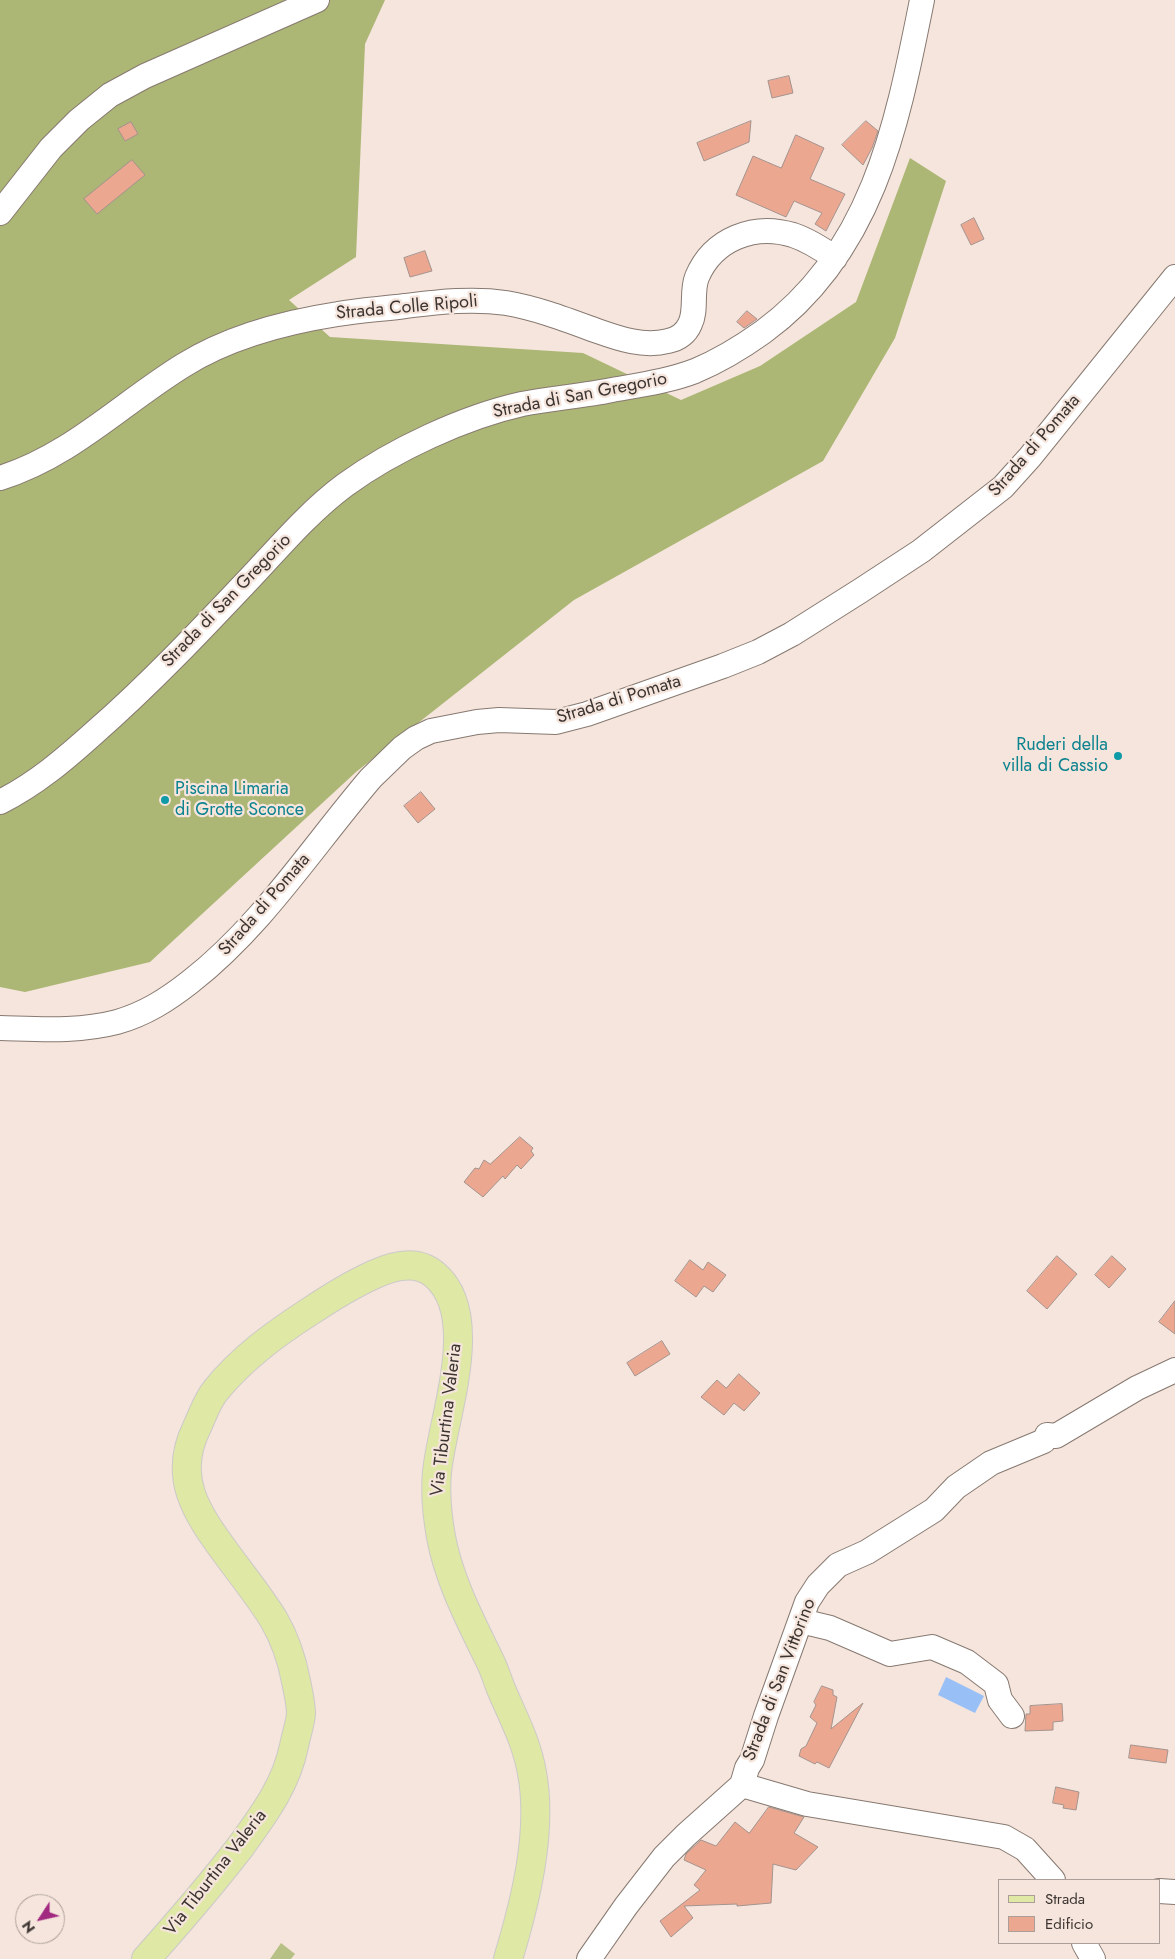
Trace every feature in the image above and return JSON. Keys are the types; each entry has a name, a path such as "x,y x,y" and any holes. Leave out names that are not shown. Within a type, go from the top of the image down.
{"main road":[{"name":"Via Tiburtina Valeria","path":"146,1959 218,1877 275,1797 286,1776 293,1756 301,1712 291,1660 275,1622 205,1525 192,1501 187,1480 188,1447 210,1397 231,1373 262,1344 347,1288 383,1270 407,1265 418,1266 431,1271 446,1288 453,1305 457,1325 456,1361 451,1406 437,1472 436,1504 439,1526 448,1565 465,1612 491,1662 502,1692 517,1723 532,1771 534,1823 529,1870 518,1926 508,1959"}],"street":[{"path":"0,213 56,142 87,112 110,95 145,76 317,0"},
{"name":"Strada di San Gregorio","path":"0,802 49,772 121,710 309,516 335,493 360,475 420,442 494,412 528,403 654,382 680,376 707,366 754,339 786,313 813,287 835,258 869,200 884,157 905,84 922,0"},
{"name":"Strada Colle Ripoli","path":"0,478 43,460 69,446 161,380 194,359 240,339 288,324 353,312 449,301 482,301 534,309 634,342 657,343 675,339 687,329 692,318 695,283 701,268 719,247 736,236 764,231 786,234 810,242 835,258"},
{"name":"Strada di Pomata","path":"0,1028 52,1029 101,1025 142,1013 165,1001 212,965 240,939 379,769 402,748 424,734 442,727 477,722 499,720 556,722 587,714 758,652 792,634 884,576 976,510 1009,481 1175,276"},
{"name":"Strada di San Vittorino","path":"589,1959 626,1906 668,1854 686,1835 742,1785 807,1602 815,1590 838,1566 867,1552 934,1510 956,1487 991,1462 1044,1441 1047,1435 1056,1436 1137,1388 1175,1370"},
{"path":"801,1621 830,1628 890,1654 932,1647 966,1662 996,1684 1000,1700 1012,1716"},
{"path":"742,1785 807,1804 1004,1837 1025,1848 1052,1879"},
{"path":"1160,1890 1175,1892"},
{"path":"1085,1944 1093,1959"}],"green space":[{"path":"0,0 385,0 365,44 356,257 289,300 330,337 583,353 681,400 760,366 856,302 910,158 946,181 895,338 823,461 574,600 356,772 150,962 25,992 0,987"},
{"path":"281,1943 295,1954 291,1959 270,1959"}],"water":[{"path":"946,1677 984,1696 975,1713 938,1695"}],"building":[{"path":"789,76 793,93 772,98 768,81"},
{"path":"751,121 749,142 704,161 697,143"},
{"path":"866,121 878,131 863,165 842,145"},
{"path":"131,122 138,134 125,141 118,129"},
{"path":"796,135 824,148 810,179 845,194 826,231 815,224 822,213 794,201 786,217 736,195 753,156 781,168"},
{"path":"132,160 145,175 97,214 84,199"},
{"path":"974,218 984,239 971,245 961,225"},
{"path":"425,251 432,271 410,277 404,258"},
{"path":"747,311 757,319 744,328 737,322"},
{"path":"421,792 435,809 418,823 404,806"},
{"path":"520,1137 533,1148 531,1151 534,1155 521,1169 517,1165 505,1179 503,1176 483,1197 464,1182 475,1168 479,1169 484,1160 490,1164"},
{"path":"1057,1256 1077,1274 1047,1309 1027,1291"},
{"path":"1112,1256 1126,1269 1109,1288 1095,1275"},
{"path":"690,1260 703,1270 708,1262 726,1275 713,1292 704,1286 696,1297 675,1281"},
{"path":"1175,1301 1175,1334 1159,1322"},
{"path":"662,1341 670,1354 635,1376 627,1363"},
{"path":"739,1374 760,1393 744,1411 734,1403 724,1415 701,1397 717,1380 726,1388"},
{"path":"822,1686 833,1690 833,1695 837,1697 831,1729 863,1703 829,1768 799,1756 801,1749 806,1746 817,1723 810,1717 816,1705 814,1702"},
{"path":"1062,1704 1063,1721 1053,1722 1053,1730 1025,1731 1026,1714 1030,1714 1030,1706"},
{"path":"1131,1745 1168,1750 1166,1763 1129,1758"},
{"path":"1056,1787 1079,1792 1076,1810 1063,1808 1064,1805 1053,1803"},
{"path":"769,1807 804,1817 794,1833 818,1847 796,1870 773,1864 771,1903 737,1906 737,1904 684,1906 693,1918 671,1937 660,1921 700,1890 694,1885 706,1870 684,1860 686,1854 701,1840 716,1846 735,1822 749,1833"}],"place":[{"name":"Ruderi della villa di Cassio","path":"1118,756"},
{"name":"Piscina Limaria di Grotte Sconce","path":"165,800"}]}
